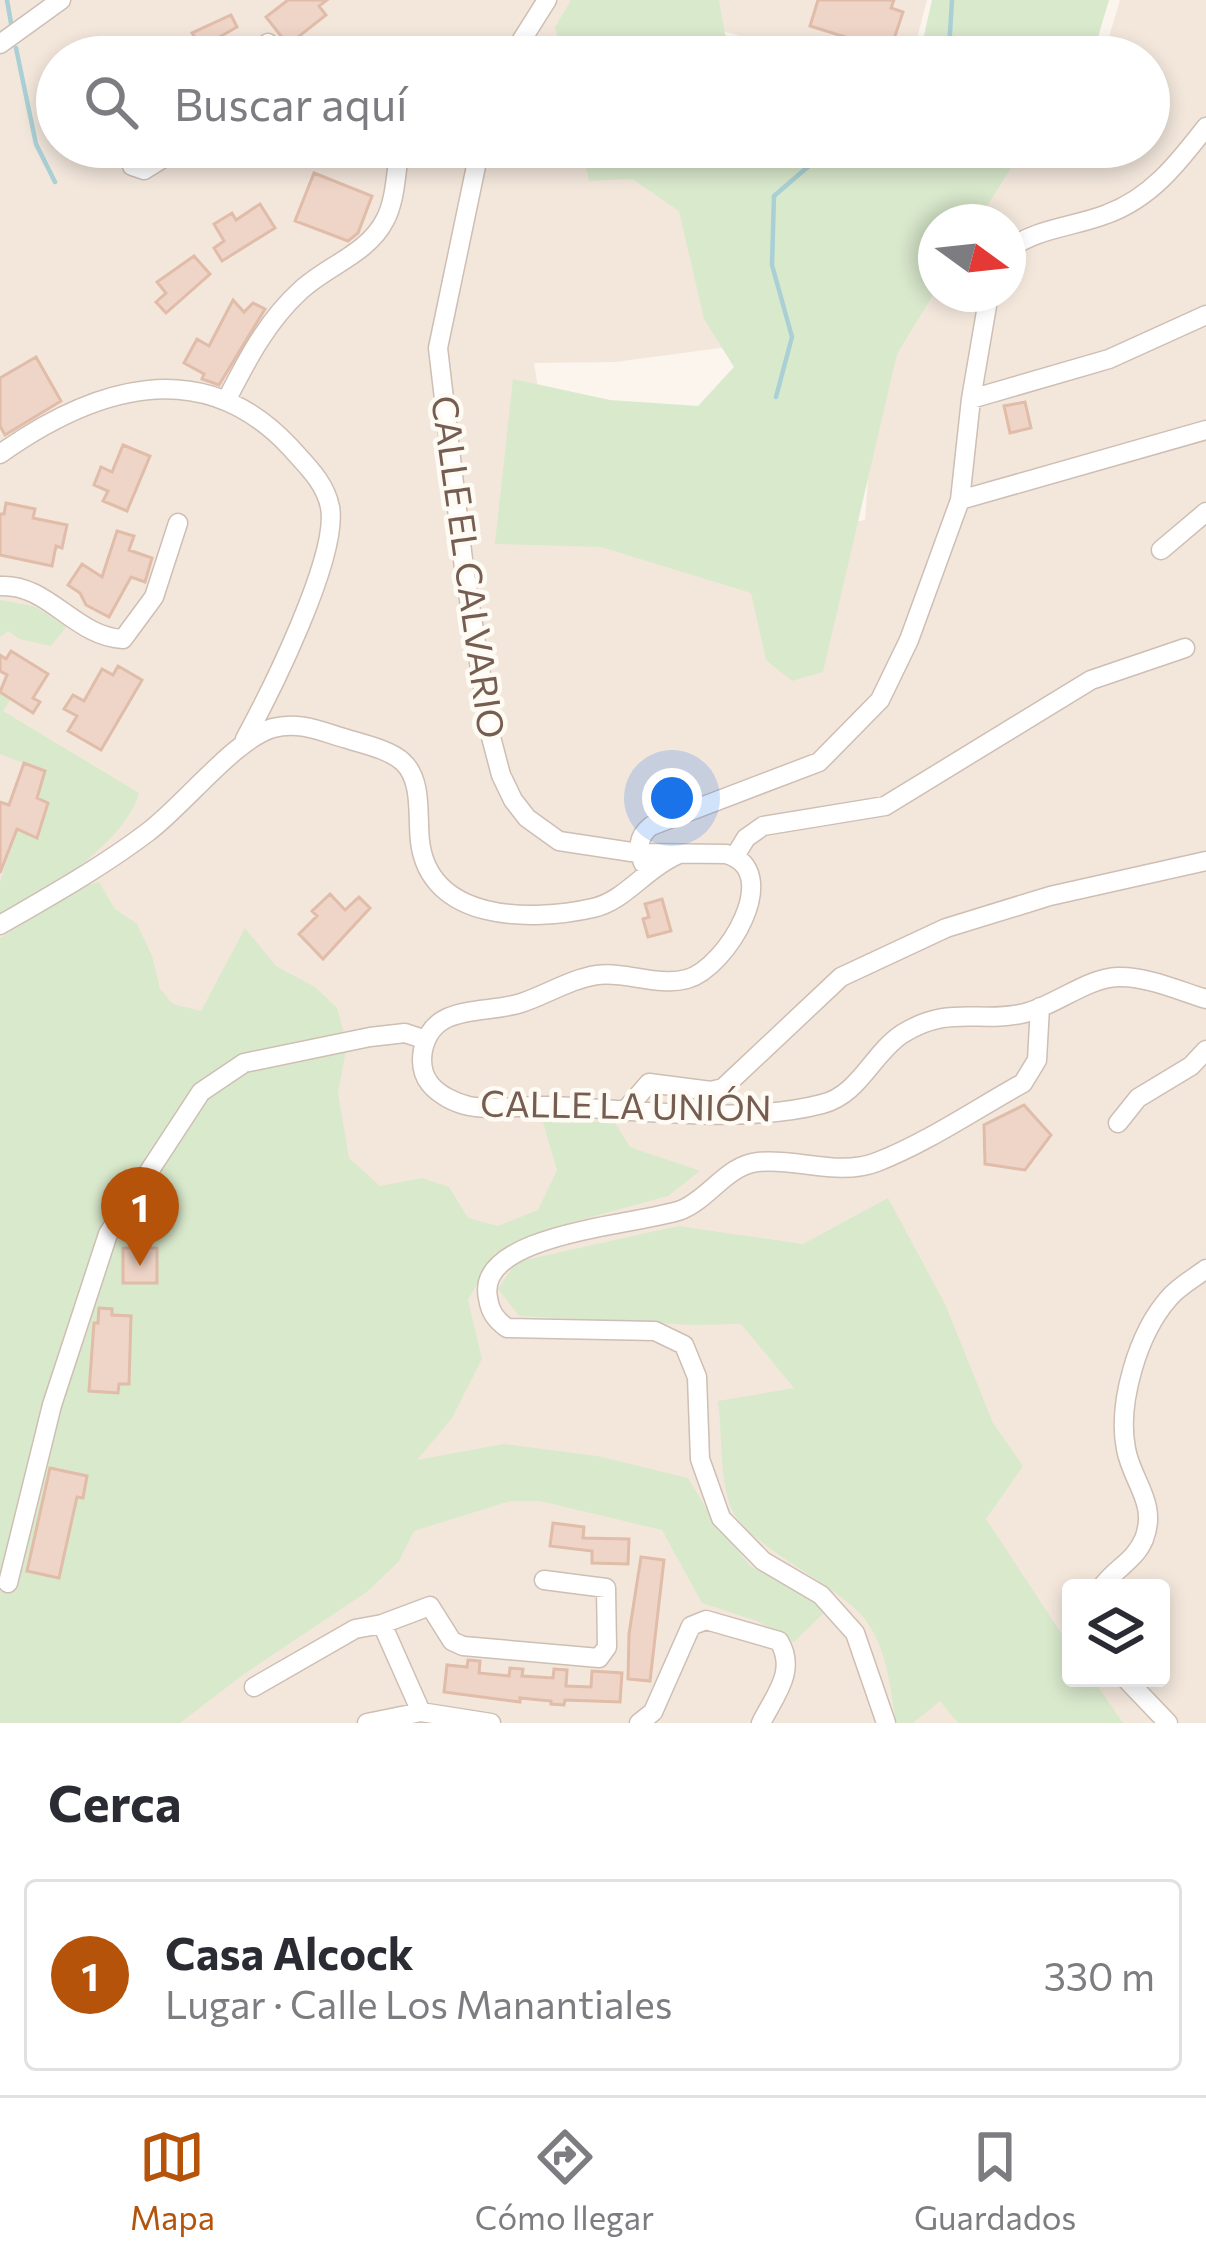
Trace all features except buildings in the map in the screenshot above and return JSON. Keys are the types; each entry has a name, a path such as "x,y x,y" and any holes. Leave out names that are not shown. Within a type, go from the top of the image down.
{"street":[{"path":"0,44 61,0"},
{"path":"524,36 547,0"},
{"path":"1026,237 1135,202 1168,175 1206,127"},
{"path":"227,399 248,357 280,312 323,271 363,248 386,220 396,168"},
{"name":"CALLE EL CALVARIO","path":"475,168 438,348 464,568 491,737 506,788 537,827 559,841 638,854 683,853"},
{"path":"639,878 643,868 640,838 652,826 803,761 818,762 880,700 909,640 960,500 970,399 986,312"},
{"path":"970,399 1109,359 1206,315"},
{"path":"0,454 40,426 93,402 124,393 191,389 227,399 279,435 315,474 331,510 330,531 311,599 245,739 148,832 0,925"},
{"path":"960,500 1206,430"},
{"path":"1161,550 1206,512"},
{"path":"0,586 20,584 92,628 123,639 154,597 178,524"},
{"path":"735,856 746,838 763,826 885,806 1091,680 1185,648"},
{"path":"276,681 282,705 298,724"},
{"path":"245,739 298,724 402,760 414,778 424,863 435,882 470,906 507,913 568,912 610,903 639,878 683,853 735,856"},
{"path":"8,1583 52,1406 108,1234 201,1092 244,1063 370,1037 405,1033 426,1040 446,1016 521,1004 583,978 603,974 675,981 709,968 731,943 748,906 749,877 735,856"},
{"path":"623,1113 649,1083 711,1091 722,1088 841,976 946,928 1050,896 1206,861"},
{"name":"CALLE LA UNIÓN","path":"426,1040 422,1064 430,1084 459,1103 623,1113 747,1112 827,1103 851,1089 879,1054 912,1029 953,1015 1004,1015 1040,1007 1115,977 1206,999"},
{"path":"886,1723 855,1634 821,1595 763,1561 721,1518 700,1460 697,1377 684,1346 655,1331 508,1328 495,1318 486,1291 490,1272 516,1251 615,1222 679,1211 741,1166 774,1162 842,1169 880,1161 1023,1083 1037,1060 1040,1007"},
{"path":"1118,1123 1138,1098 1190,1066 1206,1050"},
{"path":"1111,1579 1135,1556 1146,1535 1149,1504 1126,1450 1126,1402 1143,1340 1169,1297 1206,1269"},
{"path":"254,1687 355,1629 430,1606 452,1641 463,1646 599,1658 607,1647 606,1588 544,1580"},
{"path":"639,1723 653,1712 691,1626 706,1620 778,1641 788,1655 787,1672 761,1723"},
{"path":"382,1624 421,1712"},
{"path":"1134,1687 1168,1723"},
{"path":"367,1723 421,1712 482,1722"}],"shaded area":[{"path":"0,0 927,0 918,36 740,36 677,17 671,36 36,36 36,168 680,168 735,346 615,362 534,363 563,543 798,532 865,520 870,451 918,264 918,312 1026,312 1026,204 943,204 992,168 1170,168 1170,36 1109,36 1120,0 1206,0 1206,1723 0,1723"}],"green space":[{"path":"571,0 719,0 726,36 557,36 555,27"},
{"path":"932,0 1109,0 1098,36 924,36"},
{"path":"586,168 1011,168 988,204 918,204 918,312 923,312 897,354 823,672 792,681 766,660 751,593 601,547 495,544 513,379 610,400 698,406 734,367 704,319 679,211 632,179 589,181"},
{"path":"0,600 33,606 67,626 51,646 20,639 8,631 0,637"},
{"path":"0,688 12,697 3,711 139,793 131,812 100,848 60,881 0,919 0,882 17,829 37,837 37,798 44,771 0,754"},
{"path":"99,882 115,909 137,924 160,989 173,1004 201,1011 245,928 276,966 315,987 337,1008 347,1044 338,1093 349,1158 380,1186 422,1178 449,1187 468,1218 498,1226 538,1210 557,1170 542,1119 615,1123 630,1147 700,1171 668,1196 569,1223 495,1253 468,1300 482,1359 452,1418 417,1460 504,1444 597,1456 688,1478 750,1566 828,1609 794,1642 757,1621 702,1603 662,1530 540,1501 510,1501 414,1531 399,1561 368,1591 180,1723 0,1723 0,938 77,889"},
{"path":"888,1198 945,1304 993,1423 1023,1466 986,1519 1062,1634 1062,1687 1098,1687 1123,1723 958,1723 940,1701 913,1723 896,1723 882,1654 863,1617 751,1533 729,1503 718,1401 794,1388 741,1324 519,1316 498,1289 516,1262 678,1226 803,1244"}],"waterway":[{"path":"7,0 11,23"},
{"path":"950,36 952,0"},
{"path":"16,48 36,144"},
{"path":"48,168 55,182"},
{"path":"776,397 792,337 772,265 774,196 807,168"}],"place":[{"name":"Casa Alcock","path":"140,1266"}]}
